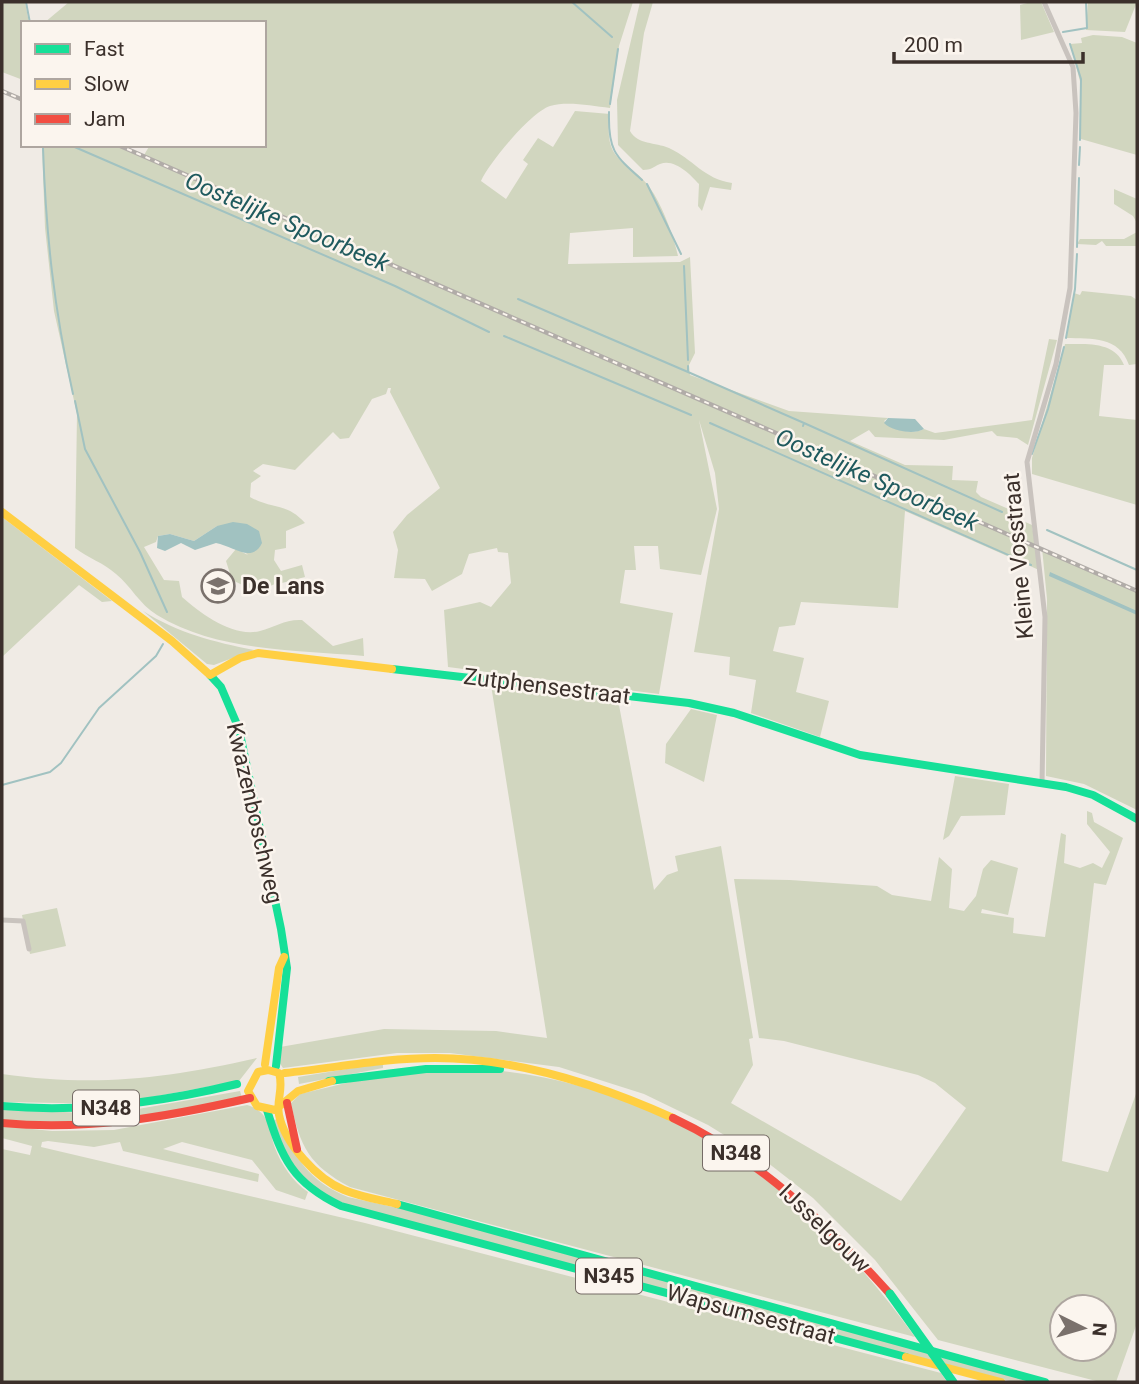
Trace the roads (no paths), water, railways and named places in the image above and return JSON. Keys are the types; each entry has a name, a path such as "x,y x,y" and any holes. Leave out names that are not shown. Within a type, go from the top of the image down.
{"main road":[{"path":"2,512 172,641 210,675"},
{"name":"Zutphensestraat","path":"210,675 240,658 258,653 689,703 734,713 860,755 1042,783 1093,795 1137,819"},
{"name":"Kwazenboschweg","path":"210,675 220,687 239,729 287,968 267,1066"},
{"name":"Kwazenboschweg","path":"267,1066 279,968 284,957"},
{"name":"IJsselgouw","path":"284,1076 338,1065 434,1058 486,1062 605,1089 646,1104 698,1129 751,1162 816,1213 890,1294 953,1382"},
{"path":"267,1066 284,1076 291,1092 282,1105 267,1110 253,1099 249,1084 256,1073 267,1066"},
{"path":"253,1099 254,1083 267,1066"},
{"name":"N348","path":"214,1092 237,1084 267,1066"},
{"name":"IJsselgouw","path":"291,1092 332,1081 432,1068 543,1073"},
{"path":"282,1105 284,1076"},
{"name":"N348","path":"2,1106 95,1108 163,1102 249,1084"},
{"path":"253,1099 268,1105 282,1105"},
{"name":"N348","path":"2,1123 92,1126 154,1121 253,1099"},
{"name":"Wapsumsestraat","path":"282,1105 288,1139 318,1173 344,1190 663,1275 1045,1382"},
{"name":"Wapsumsestraat","path":"267,1110 278,1148 292,1173 313,1192 341,1206 1001,1382"}],"street":[{"name":"Kleine Vosstraat","path":"1042,783 1045,617 1027,462 1056,364 1070,288 1076,113 1073,67 1044,2"},
{"path":"2,920 23,921 29,949"}],"water":[{"path":"888,418 915,419 924,429 915,432 898,430 884,423"},
{"path":"233,522 247,524 259,531 262,543 258,549 248,553 216,543 195,550 181,543 165,551 157,548 158,536 170,534 194,541 217,526"},
{"path":"1050,572 1137,611 1137,615 1049,576"}],"waterway":[{"path":"26,2 30,21"},
{"path":"572,2 612,37"},
{"path":"1063,32 1087,28 1086,2"},
{"path":"1070,44 1081,79 1080,140"},
{"path":"610,104 618,49"},
{"path":"609,112 610,135 615,151 642,180"},
{"name":"Oostelijke Spoorbeek","path":"75,147 395,286 489,332"},
{"path":"1079,165 1080,147"},
{"path":"43,148 52,272 73,394"},
{"path":"1077,247 1079,178"},
{"path":"647,184 681,254"},
{"path":"1066,338 1075,289 1077,254"},
{"path":"684,266 688,360"},
{"path":"518,299 688,372"},
{"name":"Oostelijke Spoorbeek","path":"504,336 691,415"},
{"path":"1032,454 1048,409 1064,347"},
{"path":"688,366 688,372 804,423 803,426"},
{"path":"75,401 85,449 140,552 167,612"},
{"name":"Oostelijke Spoorbeek","path":"710,423 1031,565"},
{"path":"804,423 1002,512"},
{"path":"1047,530 1137,570"},
{"path":"2,785 50,772 61,763 99,708 156,656 163,644"}],"railway":[{"path":"2,91 21,99"},
{"path":"123,147 1137,591"}],"place":[{"name":"De Lans","path":"218,586"}]}
